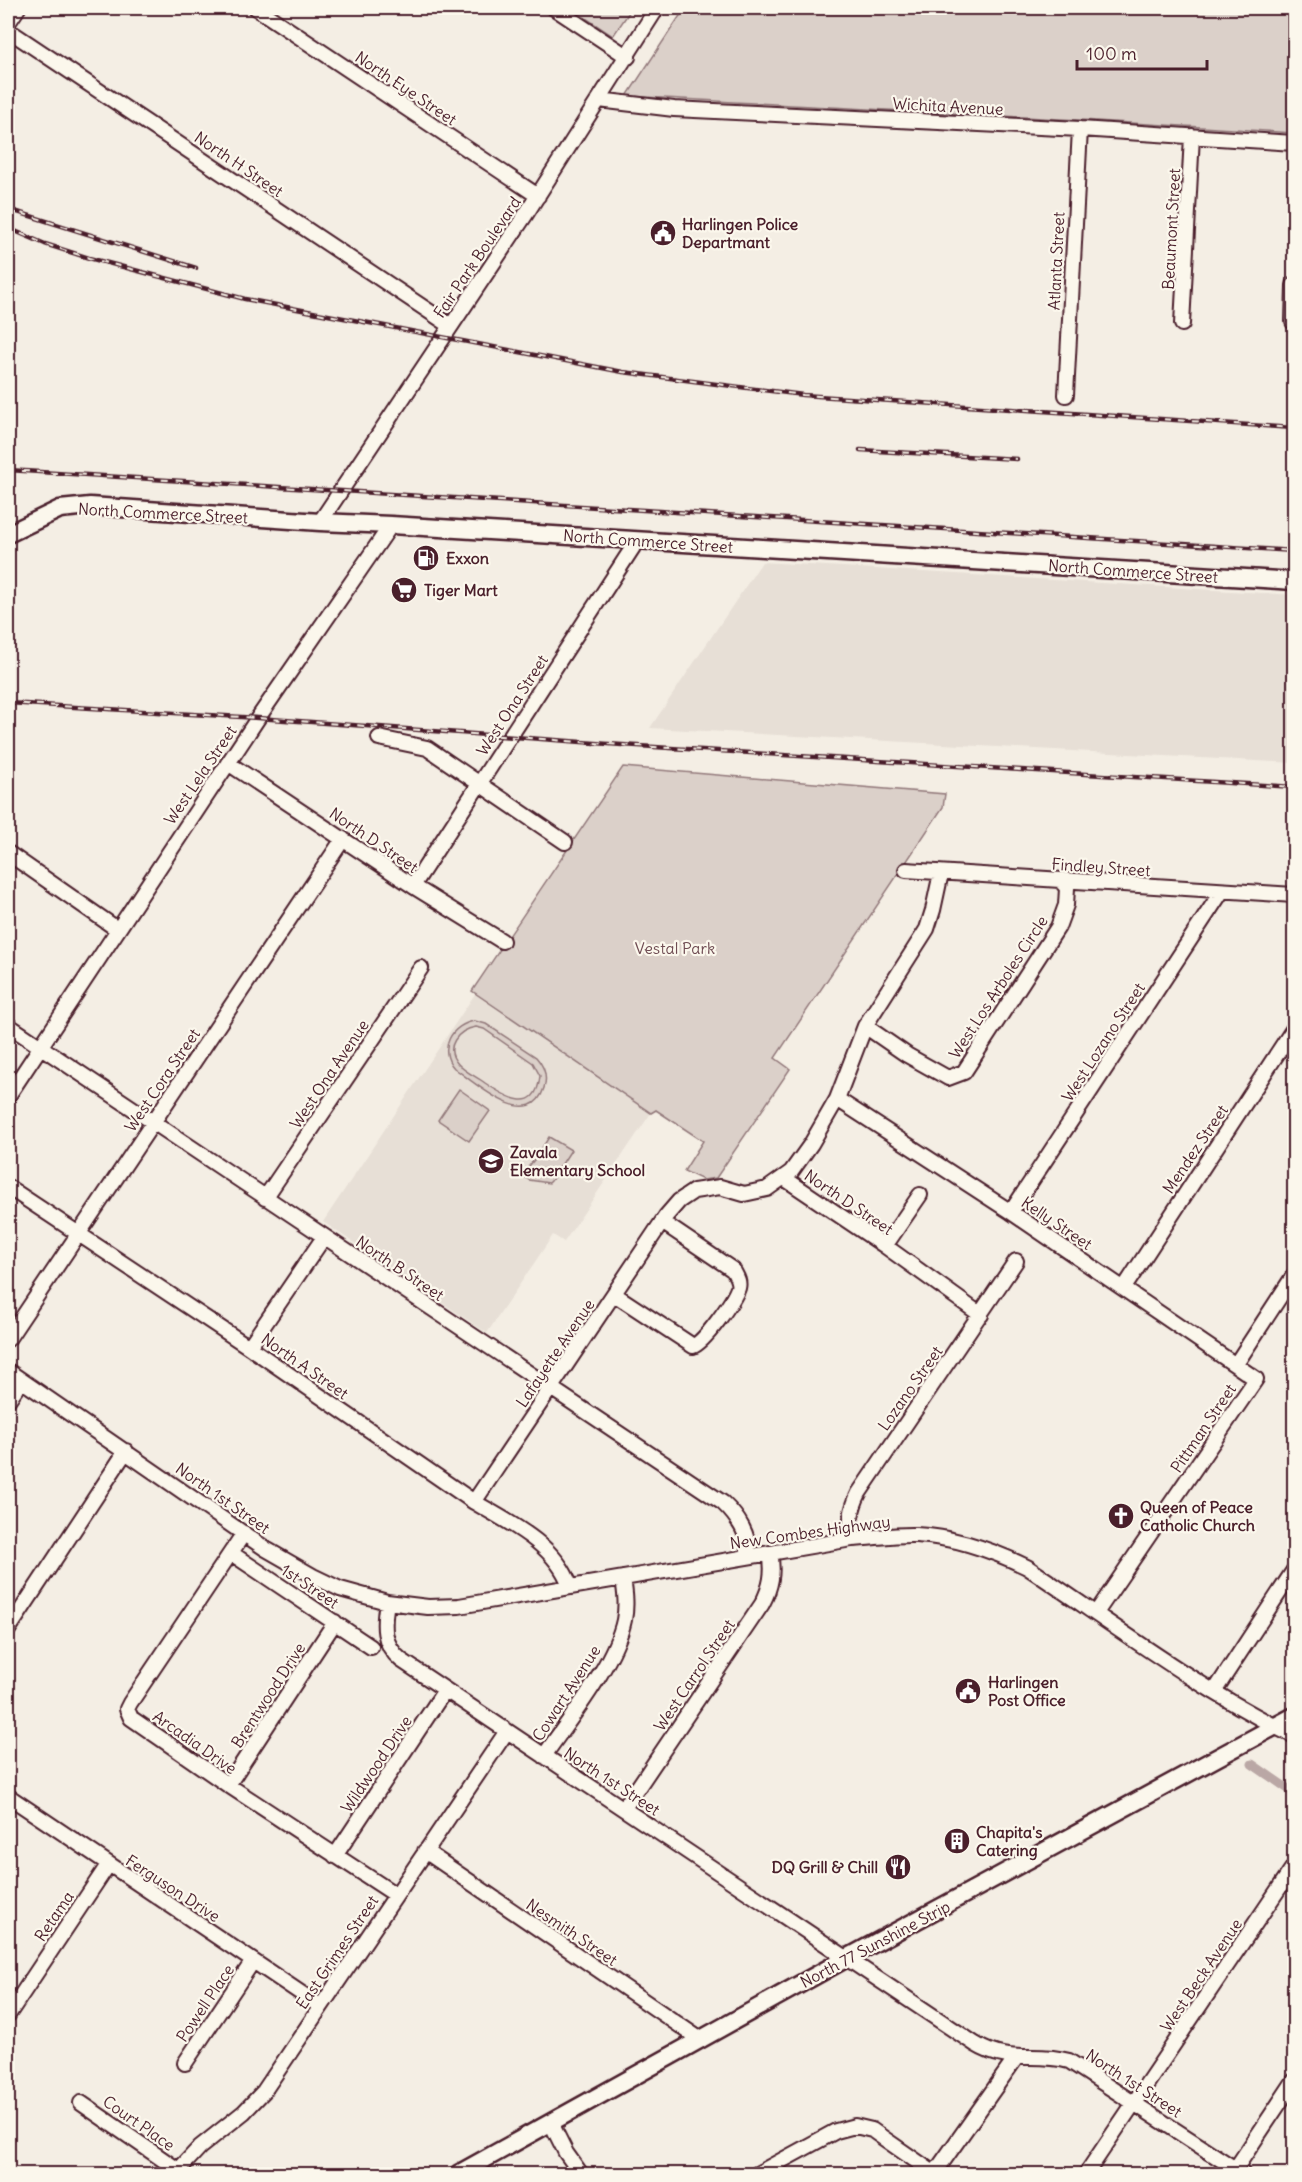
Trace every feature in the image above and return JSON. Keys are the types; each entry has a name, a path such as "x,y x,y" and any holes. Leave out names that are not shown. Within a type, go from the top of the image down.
{"main road":[{"name":"North Commerce Street","path":"8,535 60,509 90,506 1294,581"},
{"name":"North 77 Sunshine Strip","path":"458,2175 847,1958 1294,1716"}],"street":[{"path":"8,23 18,8"},
{"name":"North Eye Street","path":"256,8 538,196"},
{"path":"554,8 628,57"},
{"name":"Fair Park Boulevard","path":"320,522 538,196 657,8"},
{"name":"North H Street","path":"8,30 451,326"},
{"name":"Wichita Avenue","path":"599,100 674,109 1080,129 1294,143"},
{"name":"Atlanta Street","path":"1066,395 1080,129"},
{"name":"Beaumont Street","path":"1182,324 1192,136"},
{"path":"1293,322 1294,285"},
{"name":"West Lela Street","path":"8,1096 228,763 391,525"},
{"name":"West Ona Street","path":"412,886 637,540"},
{"path":"379,738 427,748 566,842"},
{"name":"North D Street","path":"228,763 412,886 502,941"},
{"name":"West Cora Street","path":"8,1339 343,839"},
{"path":"8,853 117,929"},
{"name":"Findley Street","path":"906,870 1294,895"},
{"path":"784,1178 811,1144 837,1099 865,1026 927,929 941,873"},
{"name":"West Los Arboles Circle","path":"865,1026 948,1078 964,1072 1058,927 1066,905 1067,888 1061,881"},
{"name":"West Lozano Street","path":"1011,1212 1222,891"},
{"name":"West Ona Avenue","path":"266,1198 421,968"},
{"name":"North B Street","path":"8,1025 723,1503 743,1528 749,1550 747,1557"},
{"name":"Mendez Street","path":"1124,1288 1294,1028"},
{"name":"Kelly Street","path":"837,1099 1011,1212 1256,1379"},
{"name":"North D Street","path":"662,1222 679,1201 694,1191 720,1187 744,1194 767,1189 784,1178 981,1314"},
{"name":"North A Street","path":"8,1187 249,1347 474,1502 505,1520 554,1557 570,1586"},
{"path":"885,1246 920,1195"},
{"path":"614,1294 693,1346 699,1344 716,1322 738,1288 739,1282 733,1270 662,1222"},
{"name":"Lafayette Avenue","path":"474,1502 662,1222"},
{"path":"249,1347 324,1237"},
{"name":"Lozano Street","path":"852,1539 851,1511 859,1492 1016,1262"},
{"path":"1236,1364 1294,1275"},
{"name":"North 1st Street","path":"8,1371 266,1549 340,1590 387,1602 384,1634 390,1649 401,1660 988,2052 1016,2058 1047,2056 1069,2061 1237,2173"},
{"name":"Pittman Street","path":"1096,1613 1256,1379"},
{"path":"8,1400 21,1381"},
{"path":"8,1630 126,1451"},
{"name":"Arcadia Drive","path":"244,1533 127,1708 131,1718 228,1785 396,1895"},
{"name":"New Combes Highway","path":"387,1602 428,1607 459,1606 852,1539 916,1535 972,1544 1027,1567 1214,1692 1294,1736"},
{"name":"1st Street","path":"231,1553 371,1647"},
{"name":"West Carrol Street","path":"624,1808 762,1604 772,1579 770,1553"},
{"path":"1214,1692 1294,1570"},
{"name":"Cowart Avenue","path":"544,1756 610,1657 624,1620 626,1602 623,1578"},
{"name":"Brentwood Drive","path":"228,1785 335,1622"},
{"name":"Wildwood Drive","path":"335,1856 446,1690"},
{"name":"East Grimes Street","path":"177,2172 200,2147 244,2112 264,2091 507,1731"},
{"name":"Ferguson Drive","path":"8,1796 320,2006"},
{"name":"Nesmith Street","path":"425,1851 701,2040"},
{"name":"Retama","path":"8,2015 108,1865"},
{"name":"West Beck Avenue","path":"1086,2175 1293,1872"},
{"name":"Powell Place","path":"185,2063 253,1961"},
{"path":"757,2175 836,2131 855,2126 872,2130 934,2174 1016,2058"},
{"path":"1237,2173 1294,2081"},
{"name":"Court Place","path":"81,2103 177,2172"},
{"path":"551,2124 581,2175"}],"shaded area":[{"path":"762,562 1294,595 1294,763 650,728"},
{"name":"Zavala Elementary School","path":"475,994 651,1113 564,1242 553,1235 487,1333 323,1222"}],"green space":[{"path":"571,8 632,8 613,36"},
{"path":"685,8 1294,8 1294,133 627,96"},
{"name":"Vestal Park","path":"623,767 945,794 943,807 775,1058 790,1069 716,1178 703,1180 684,1171 703,1141 656,1110 651,1113 472,991"},
{"path":"475,1021 486,1024 536,1057 543,1068 546,1079 537,1101 527,1106 515,1105 502,1100 488,1093 454,1068 449,1061 447,1046 454,1032 467,1023","holes":["476,1027 484,1029 533,1063 540,1076 533,1096 519,1100 511,1097 493,1088 458,1064 452,1051 455,1040 469,1029"]},
{"path":"459,1089 490,1111 469,1141 438,1120"},
{"path":"549,1137 571,1150 549,1183 529,1180 522,1175"}],"waterway":[{"path":"1252,1764 1294,1793"}],"railway":[{"path":"8,209 196,268"},
{"path":"8,228 45,244 89,258 245,299 623,372 803,395 1294,428"},
{"path":"860,450 1017,459"},
{"path":"8,470 1294,551"},
{"path":"8,703 258,718 622,745 1294,787"}],"place":[{"name":"Harlingen Police Departmant","path":"663,233"},
{"name":"Exxon","path":"426,558"},
{"name":"Tiger Mart","path":"404,590"},
{"name":"Zavala Elementary School","path":"491,1161"},
{"name":"Queen of Peace Catholic Church","path":"1121,1516"},
{"name":"Harlingen Post Office","path":"968,1691"},
{"name":"Chapita's Catering","path":"957,1841"},
{"name":"DQ Grill & Chill","path":"898,1867"}]}
